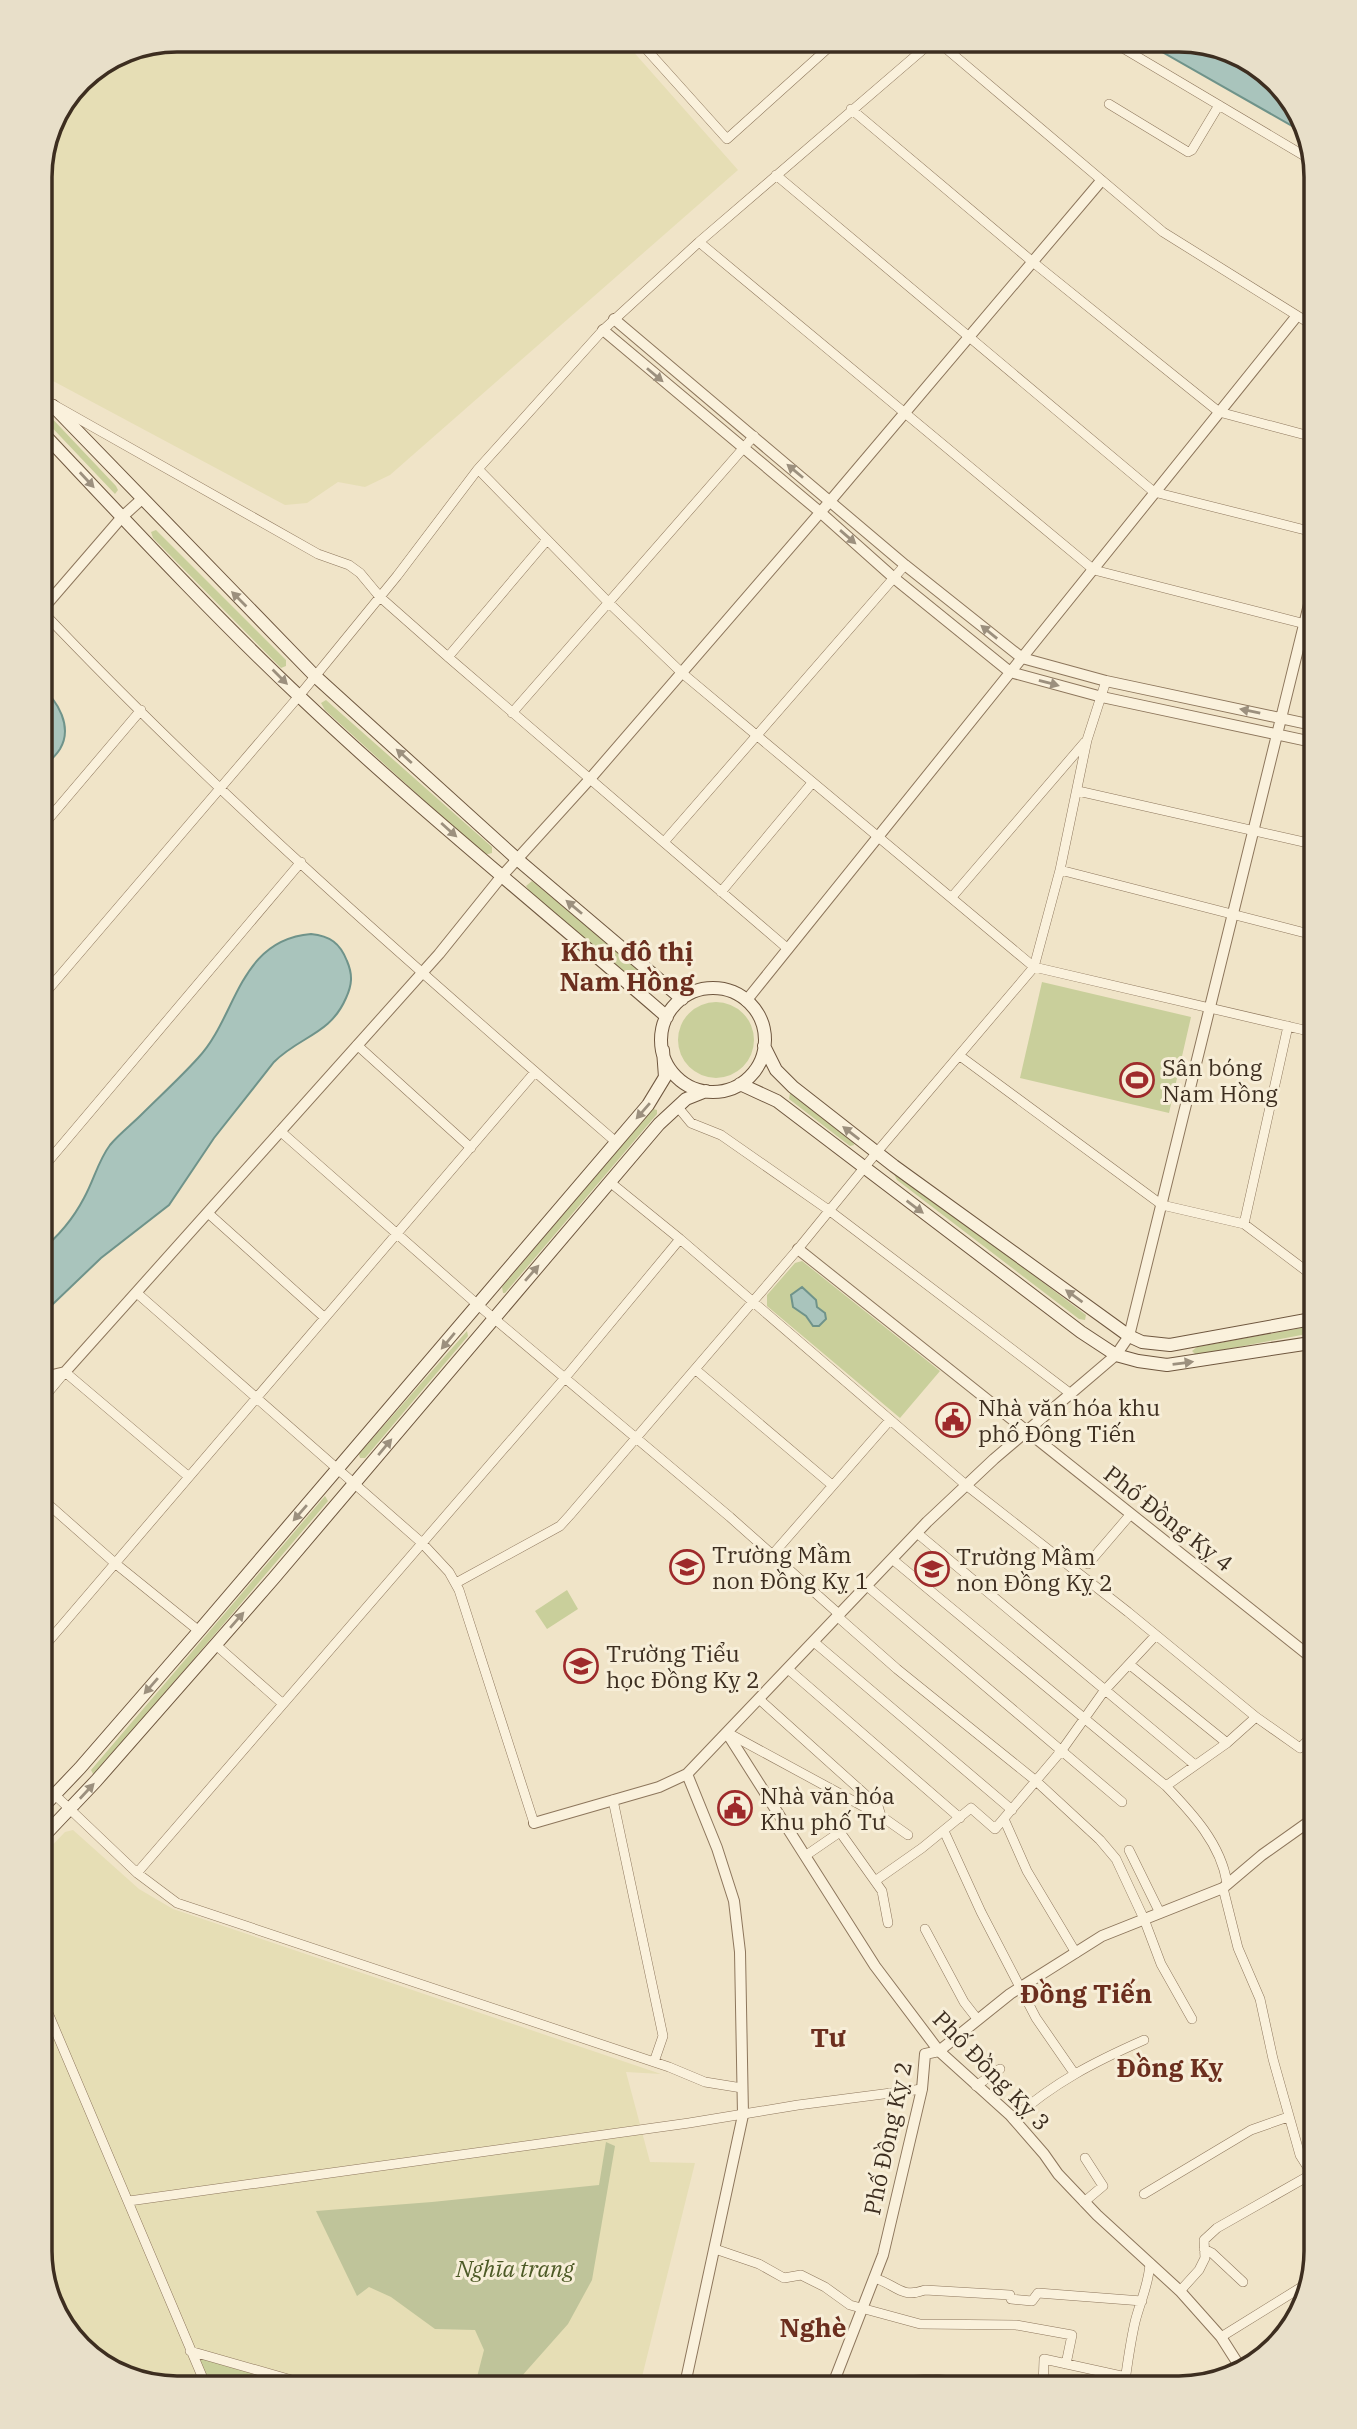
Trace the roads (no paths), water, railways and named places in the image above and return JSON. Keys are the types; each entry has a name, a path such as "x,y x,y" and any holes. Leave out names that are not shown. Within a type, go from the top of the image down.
{"main road":[{"path":"53,406 315,676 517,859 682,999"},
{"path":"53,444 299,696 501,877 667,1017"},
{"path":"52,1798 339,1469 648,1105 666,1071 662,1033 667,1017 682,999 699,990 718,989 736,994 746,1001 761,1021 764,1046 772,1064 791,1086 1129,1336 1142,1342 1170,1345 1305,1320"},
{"path":"663,1050 666,1061 676,1075 689,1086 706,1091 723,1091 740,1084 754,1071 764,1046"},
{"path":"740,1084 777,1101 1081,1332 1116,1355 1148,1363 1174,1365 1305,1344"},
{"path":"52,1828 216,1645 659,1124 677,1106 693,1095 706,1091"}],"street":[{"path":"650,53 727,139 823,53"},
{"path":"53,984 299,696 380,597 478,469 603,330 699,242 919,53"},
{"path":"950,53 1163,232 1305,322"},
{"path":"1131,53 1302,154"},
{"path":"1109,104 1188,152 1192,150 1219,105"},
{"path":"851,109 1034,263 1219,412 1305,435"},
{"path":"776,175 1154,492 1305,530"},
{"path":"52,1387 422,973 501,877 589,780 831,500 1101,181"},
{"path":"699,242 1094,570 1304,623"},
{"path":"746,1001 1296,317"},
{"path":"614,319 905,565 1022,658 1106,681 1305,723"},
{"path":"603,330 820,512 894,578 1010,672 1102,697 1305,741"},
{"path":"53,406 318,554 349,565 360,573 380,597 448,657 788,950"},
{"path":"512,713 754,436"},
{"path":"478,469 681,673 1034,967 1305,1030"},
{"path":"53,597 122,517 142,498"},
{"path":"448,657 547,540"},
{"path":"664,842 905,565"},
{"path":"138,1294 438,1558 456,1583 534,1824 659,1787 687,1774 917,1533 966,1485 1116,1355 1129,1336 1305,619"},
{"path":"53,623 300,862 422,973 616,1142"},
{"path":"456,1583 560,1526 637,1440 1034,967 1060,870 1087,740 1106,681"},
{"path":"53,814 141,710"},
{"path":"952,897 1087,740"},
{"path":"722,892 812,783"},
{"path":"1077,791 1305,842"},
{"path":"53,1156 300,862"},
{"path":"1060,870 1305,933"},
{"path":"1244,1224 1288,1026"},
{"path":"357,1045 471,1148"},
{"path":"960,1056 1162,1205 1244,1224 1305,1270"},
{"path":"53,1636 536,1072"},
{"path":"677,1106 691,1123 721,1135 830,1211 1071,1394"},
{"path":"280,1130 564,1379 773,1554 897,1669 1036,1782 1100,1840 1116,1859 1144,1919 1161,1964 1192,2019"},
{"path":"611,1183 966,1485 1256,1717 1300,1748 1305,1743"},
{"path":"208,1213 325,1318"},
{"path":"137,1873 564,1379 680,1239"},
{"name":"Phố Đồng Kỵ 4","path":"798,1250 1305,1653"},
{"path":"696,1370 832,1485"},
{"path":"52,1376 65,1372"},
{"path":"65,1372 188,1478"},
{"path":"773,1554 890,1420"},
{"path":"52,1508 199,1631"},
{"path":"1088,1564 1130,1515"},
{"path":"917,1533 1195,1765"},
{"path":"892,1559 1166,1786 1210,1839 1225,1870 1225,1885 1238,1948 1259,2000 1289,2118 1300,2155 1305,2162"},
{"path":"867,1586 1122,1802"},
{"path":"875,1881 971,1808 995,1829 1085,1721 1104,1691 1156,1635"},
{"path":"814,1642 1012,1810"},
{"path":"216,1645 283,1704"},
{"path":"1129,1664 1227,1743"},
{"path":"788,1669 960,1818"},
{"path":"759,1699 878,1806 881,1816"},
{"path":"1166,1786 1227,1743 1256,1717"},
{"path":"727,1733 881,1816 908,1835"},
{"name":"Phố Đồng Kỵ 3","path":"727,1733 875,1966 939,2052 1013,2119 1084,2202 1180,2291 1221,2337 1237,2363"},
{"path":"687,1774 717,1848 734,1901 740,1952 743,2115 687,2376"},
{"path":"55,1795 137,1873 177,1903 654,2062 705,2082 742,2088"},
{"path":"613,1800 663,2036 654,2062"},
{"path":"1004,1819 1027,1871 1076,1953"},
{"name":"Phố Đồng Kỵ 2","path":"836,2376 874,2278 893,2216 922,2090 925,2054 939,2052 1021,1987 1102,1936 1225,1885 1305,1825"},
{"path":"944,1831 981,1912 1036,2018 1074,2073"},
{"path":"805,1856 840,1832 882,1891 888,1923"},
{"path":"1129,1850 1160,1913"},
{"path":"925,1929 964,2002 978,2020"},
{"path":"52,2022 201,2376"},
{"path":"1013,2119 1032,2102 1074,2073 1143,2040"},
{"path":"976,2087 1000,2069"},
{"path":"129,2201 798,2105 922,2090"},
{"path":"1144,2194 1251,2130 1289,2118"},
{"path":"1084,2202 1102,2186 1085,2158"},
{"path":"1180,2291 1199,2270 1205,2258 1204,2240 1217,2228 1305,2180"},
{"path":"715,2249 758,2264 785,2278 801,2275 825,2287 850,2305 920,2323 1016,2325 1072,2335 1066,2364"},
{"path":"1204,2249 1212,2253 1243,2282"},
{"path":"1126,2376 1136,2319 1149,2277 1150,2263"},
{"path":"874,2278 912,2295 925,2290 1010,2295 1011,2299 1032,2301 1038,2293 1142,2301"},
{"path":"1221,2337 1298,2289"},
{"path":"190,2351 278,2376"},
{"path":"1043,2376 1044,2360 1121,2376"}],"water":[{"path":"1164,53 1204,55 1235,65 1273,95 1294,127"},
{"path":"53,699 62,715 65,732 64,741 53,758"},
{"path":"311,934 334,942 341,949 349,966 351,984 339,1010 323,1028 274,1062 214,1138 169,1205 101,1258 52,1305 52,1239 75,1213 110,1145 198,1058 211,1041 253,965 268,950 287,939"},
{"path":"802,1287 825,1313 826,1319 819,1326 813,1326 806,1316 793,1307 791,1295"}],"place":[{"name":"Sân bóng Nam Hồng","path":"1137,1080"},
{"name":"Nhà văn hóa khu phố Đông Tiến","path":"953,1420"},
{"name":"Trường Mầm non Đồng Kỵ 1","path":"687,1567"},
{"name":"Trường Mầm non Đồng Kỵ 2","path":"932,1569"},
{"name":"Trường Tiểu học Đồng Kỵ 2","path":"581,1666"},
{"name":"Nhà văn hóa Khu phố Tư","path":"735,1808"}],"district":[{"name":"Khu đô thị Nam Hồng","path":"627,966"},
{"name":"Đồng Tiến","path":"1086,1993"},
{"name":"Tư","path":"828,2037"},
{"name":"Đồng Kỵ","path":"1170,2067"},
{"name":"Nghè","path":"813,2327"}],"park label":[{"name":"Nghĩa trang","path":"515,2268"}]}
